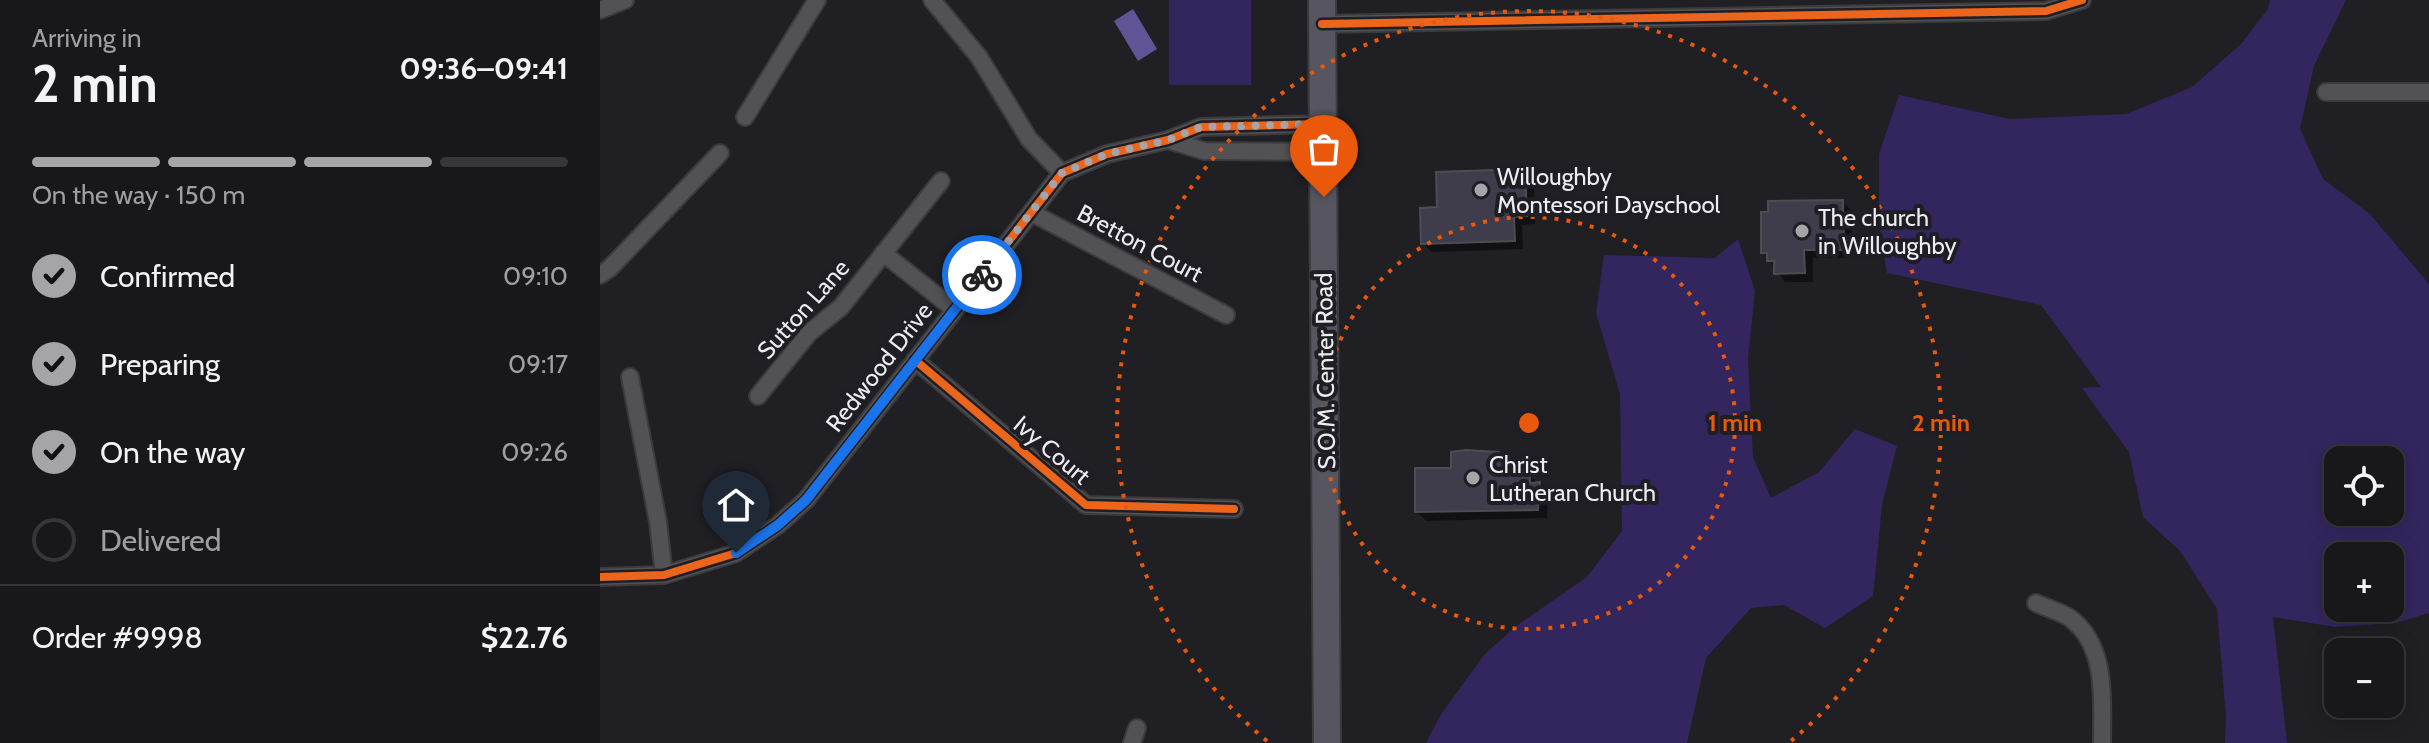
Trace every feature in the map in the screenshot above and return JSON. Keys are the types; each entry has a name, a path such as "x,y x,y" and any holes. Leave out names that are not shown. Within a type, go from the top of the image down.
{"main road":[{"name":"S.O.M. Center Road","path":"1322,12 1327,743"}],"street":[{"path":"600,10 625,0"},
{"path":"745,117 817,0"},
{"path":"932,0 979,57 1029,139 1062,173 1107,154 1168,140 1201,127 1324,124"},
{"path":"1322,12 2046,11 2082,0"},
{"path":"2326,92 2429,92"},
{"path":"1168,140 1204,151 1324,152"},
{"path":"600,275 720,153"},
{"name":"Redwood Drive","path":"600,577 664,575 736,553 778,525 806,500 1062,173"},
{"name":"Sutton Lane","path":"758,396 809,333 841,307 941,181"},
{"name":"Bretton Court","path":"1032,213 1226,315"},
{"name":"Sutton Lane","path":"883,253 954,309"},
{"name":"Ivy Court","path":"915,360 1086,505 1234,509"},
{"path":"630,377 658,522 664,575"},
{"path":"2036,603 2070,618 2089,638 2101,675 2102,743"}],"shaded area":[{"path":"1169,0 1251,0 1251,85 1169,85"},
{"path":"2270,0 2346,0 2314,66 2300,129 2323,179 2370,214 2429,284 2429,613 2404,621 2404,542 2324,542 2324,622 2399,622 2335,627 2273,617 2287,743 2225,743 2226,717 2217,609 2180,551 2143,517 2129,452 2082,388 2101,387 2041,305 1887,273 1879,225 1879,154 1899,95 2010,119 2126,114 2192,87 2241,44 2268,9"},
{"path":"1133,9 1157,49 1138,61 1114,21"},
{"path":"1738,239 1755,291 1748,359 1753,457 1771,498 1819,472 1855,429 1897,446 1882,505 1873,596 1825,628 1784,605 1751,608 1706,658 1687,743 1426,743 1440,716 1484,655 1515,627 1587,577 1622,531 1620,394 1596,313 1604,255 1715,258"}],"building":[{"name":"Willoughby Montessori Dayschool","path":"1525,169 1527,216 1514,217 1515,241 1421,244 1420,208 1437,207 1436,172"},
{"name":"The church in Willoughby","path":"1843,200 1844,250 1804,250 1805,273 1774,274 1774,261 1767,261 1767,253 1761,253 1761,212 1768,212 1768,201"},
{"name":"Christ Lutheran Church","path":"1451,452 1499,452 1500,462 1507,462 1507,474 1530,473 1530,483 1540,482 1538,510 1415,512 1415,468 1451,468"}],"cycle path":[{"path":"1322,24 2046,11 2082,0"},
{"path":"600,577 664,575 736,553 778,525 806,500 1062,173 1107,154 1168,140 1201,127 1324,124"},
{"path":"915,360 1086,505 1234,509"}],"way so far":[{"path":"982,275 1062,173 1107,154 1168,140 1201,127 1324,124 1324,197"}],"place":[{"name":"Willoughby Montessori Dayschool","path":"1481,190"},
{"name":"The church in Willoughby","path":"1802,231"},
{"name":"Christ Lutheran Church","path":"1473,478"}],"route":[{"path":"736,553 778,525 806,500 982,275"}]}
